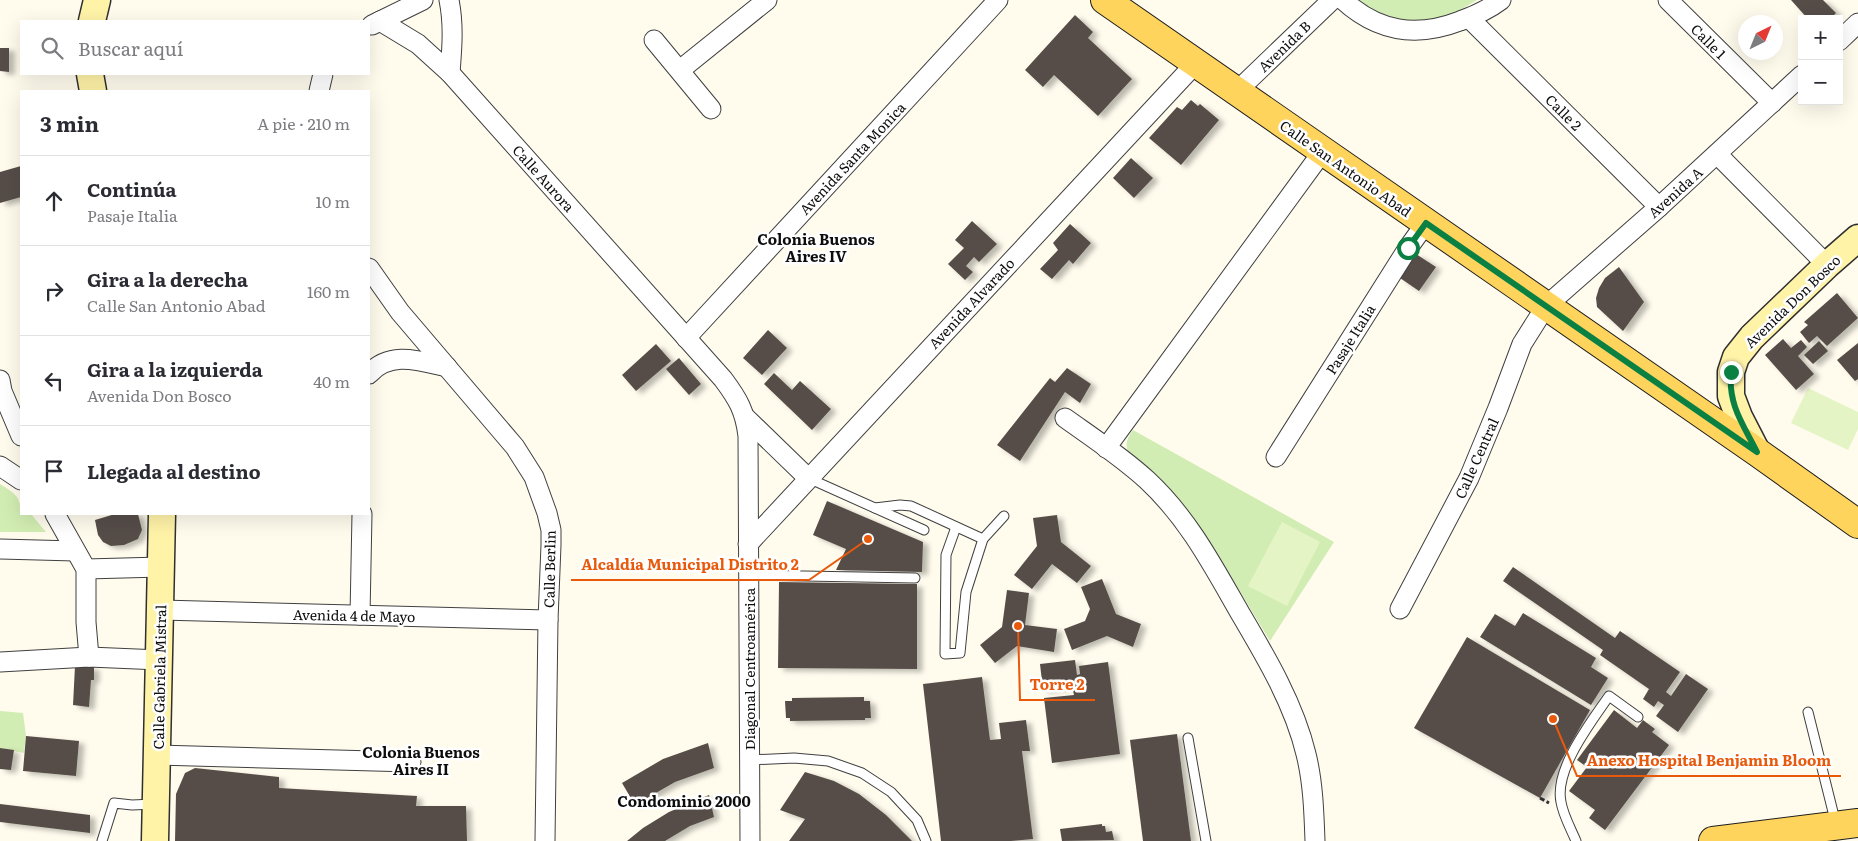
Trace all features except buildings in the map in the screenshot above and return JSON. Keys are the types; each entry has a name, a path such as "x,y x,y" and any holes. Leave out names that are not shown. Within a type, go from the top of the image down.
{"main road":[{"name":"Calle San Antonio Abad","path":"1116,3 1195,64 1757,452 1858,524"},
{"path":"1713,841 1847,824"}],"street":[{"path":"92,20 97,0"},
{"path":"374,24 423,0"},
{"path":"449,0 453,33 450,73"},
{"path":"680,70 767,0"},
{"name":"Avenida Santa Monica","path":"686,338 998,0"},
{"name":"Avenida B","path":"1236,92 1332,0"},
{"path":"1343,0 1355,11 1380,24 1400,30 1417,32 1469,18 1501,0"},
{"name":"Calle 1","path":"1668,0 1772,103"},
{"name":"Calle 2","path":"1469,18 1659,207"},
{"name":"Calle Aurora","path":"374,24 418,44 450,73 686,338"},
{"path":"1843,37 1858,24"},
{"path":"654,40 711,109"},
{"name":"Avenida Alvarado","path":"748,544 1195,64"},
{"path":"90,75 93,90"},
{"path":"319,90 323,75"},
{"name":"Avenida A","path":"1546,306 1659,207 1798,80"},
{"path":"1106,448 1322,151"},
{"path":"1717,154 1827,265"},
{"name":"Pasaje Italia","path":"1276,457 1408,248 1426,223"},
{"name":"Avenida Don Bosco","path":"1757,452 1733,405 1730,389 1733,364 1743,347 1752,337 1858,238"},
{"name":"Calle Berlin","path":"370,270 388,297 515,447 525,461 542,496 551,530 544,841"},
{"name":"Calle Central","path":"1400,609 1469,478 1522,344 1546,306"},
{"name":"Diagonal Centroamérica","path":"686,338 732,392 745,417 748,436 750,841"},
{"path":"370,373 382,363 406,358 447,367"},
{"path":"1,389 20,434"},
{"path":"745,417 808,478"},
{"path":"1065,418 1148,480 1194,533 1217,570 1258,643 1285,696 1298,727 1312,784 1315,841"},
{"path":"0,466 20,479"},
{"path":"56,515 86,569 88,657"},
{"name":"Calle Gabriela Mistral","path":"155,841 162,515"},
{"path":"360,615 362,515"},
{"path":"0,549 76,551"},
{"path":"86,569 161,567"},
{"name":"Avenida 4 de Mayo","path":"161,610 548,620"},
{"path":"0,662 88,657 160,660"},
{"path":"157,754 411,762"}],"lane":[{"path":"808,478 924,530"},
{"path":"875,508 906,505 956,526 983,540"},
{"path":"956,526 946,555 945,654 960,653 966,592 983,540 1004,516"},
{"path":"749,575 916,578"},
{"path":"1576,841 1561,802 1560,787 1576,744 1610,696 1638,717"},
{"path":"1808,712 1847,824"},
{"path":"1188,738 1206,841"},
{"path":"750,760 794,758 828,761 862,773 891,792 917,820 926,841"},
{"path":"102,841 114,803 132,805 157,804"}],"green space":[{"path":"1359,0 1477,0 1444,18 1413,22 1384,14"},
{"path":"1808,388 1858,412 1858,429 1848,450 1791,423"},
{"path":"1133,430 1334,542 1270,641 1206,536 1190,516 1128,452 1127,441"},
{"path":"0,484 18,499 20,515 32,515 46,532 0,532"},
{"path":"1282,522 1320,542 1287,606 1248,586"},
{"path":"0,711 23,713 26,736 24,753 0,748"}],"place":[{"name":"Alcaldía Municipal Distrito 2","path":"868,539"},
{"name":"Torre 2","path":"1018,626"},
{"name":"Anexo Hospital Benjamin Bloom","path":"1553,719"}],"district":[{"name":"Colonia Buenos Aires IV","path":"816,246"},
{"name":"Colonia Buenos Aires II","path":"421,760"},
{"name":"Condominio 2000","path":"684,800"}],"route":[{"path":"1408,248 1426,223 1757,452 1733,405 1730,389 1731,372"}]}
